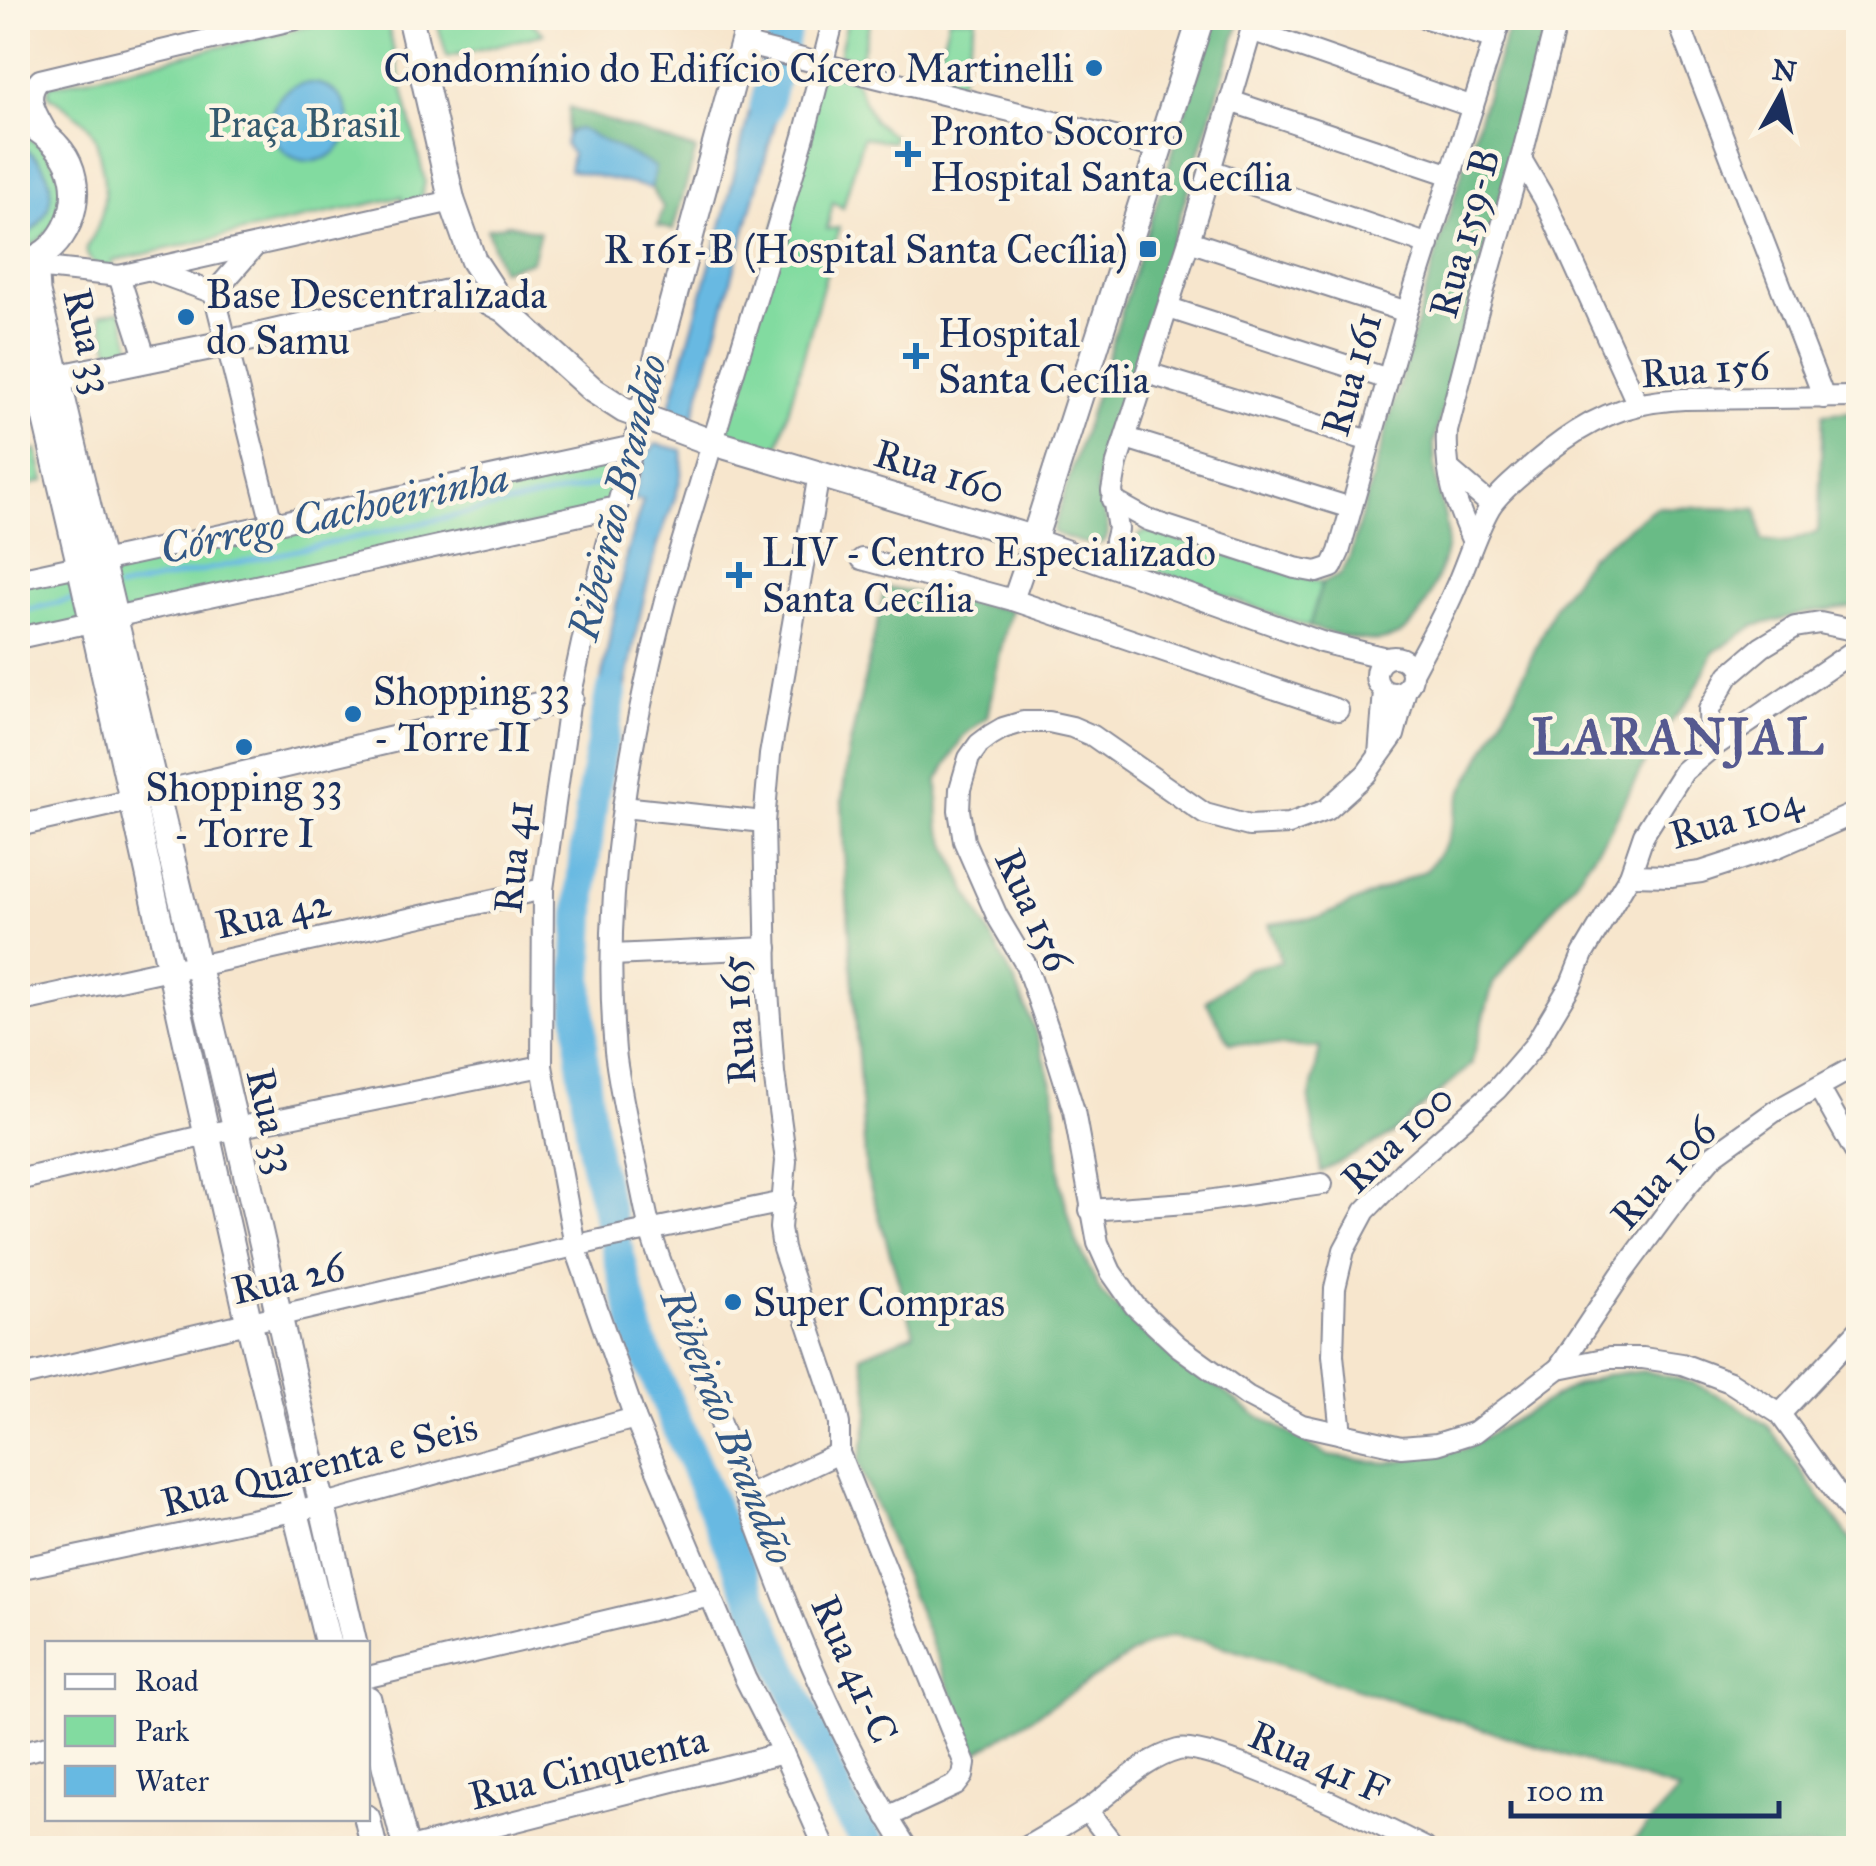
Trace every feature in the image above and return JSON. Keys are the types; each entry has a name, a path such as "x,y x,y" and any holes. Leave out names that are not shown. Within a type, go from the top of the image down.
{"street":[{"path":"28,125 32,87 40,80 300,18"},
{"path":"410,18 464,238 480,272 507,312"},
{"name":"Rua 41","path":"750,18 749,46 617,504 570,698 544,889 542,1066 575,1246 634,1418 745,1678 825,1848"},
{"path":"822,63 834,18"},
{"path":"1014,600 1201,18"},
{"path":"1426,18 1495,39"},
{"name":"Rua 161","path":"1112,500 1148,520 1296,568 1326,571 1336,561 1407,312 1501,18"},
{"name":"Rua 159-B","path":"1473,542 1454,500 1447,431 1557,18"},
{"path":"1677,18 1824,398"},
{"path":"1116,558 1114,477 1253,24 1473,107"},
{"path":"749,46 1158,148"},
{"name":"Rua 41-C","path":"822,63 798,155 709,442 640,705 616,867 612,955 616,1053 650,1230 746,1496 834,1714 907,1848"},
{"path":"1230,101 1452,175"},
{"name":"Rua 33","path":"28,125 64,154 73,176 75,199 70,221 58,241 28,263 37,292 38,382"},
{"path":"1521,159 1545,200 1638,405"},
{"path":"1210,170 1429,245"},
{"path":"28,263 119,276 452,201"},
{"path":"430,296 457,268 464,238"},
{"path":"1189,242 1407,312"},
{"path":"214,293 256,246"},
{"path":"149,269 214,293"},
{"path":"119,276 146,360"},
{"path":"214,293 272,524"},
{"path":"38,382 430,296 468,294 507,312 612,404 709,442"},
{"name":"Rua 33","path":"18,301 91,565 144,798 169,969 327,1641"},
{"path":"1168,308 1388,379"},
{"path":"1147,372 1370,441"},
{"name":"Rua 156","path":"1341,1434 1302,1425 1247,1396 1178,1346 1135,1306 1112,1272 1098,1242 1074,1111 1049,1031 1026,966 997,916 964,841 960,789 969,758 980,744 1003,728 1022,722 1049,722 1093,736 1205,814 1249,826 1289,824 1326,810 1366,774 1394,735 1409,681 1455,591 1491,505 1567,437 1600,418 1638,405 1685,399 1858,397"},
{"path":"1126,438 1351,508"},
{"name":"Rua 160","path":"709,442 1034,538 1116,558 1385,671"},
{"path":"18,579 634,446"},
{"path":"1448,468 1491,505"},
{"name":"Rua 165","path":"819,474 773,740 764,822 774,1073 786,1161 780,1228 783,1250 834,1401 839,1453 965,1764 956,1785 887,1817"},
{"path":"18,638 102,616 617,504"},
{"path":"1116,558 1132,528 1148,520"},
{"path":"862,558 1014,600 1338,710"},
{"path":"1710,749 1709,710 1729,675 1762,648 1795,627 1820,623 1858,631"},
{"path":"1379,757 1385,671 1433,634"},
{"name":"Rua 100","path":"1341,1434 1334,1338 1335,1288 1344,1250 1365,1211 1497,1089 1534,1046 1630,875 1644,834 1684,772 1710,749 1858,648"},
{"path":"1407,663 1409,681 1395,694 1385,671 1407,663"},
{"path":"18,826 570,698"},
{"name":"Rua 33","path":"144,798 198,966 353,1641"},
{"path":"624,807 764,822"},
{"name":"Rua 104","path":"1630,875 1701,872 1775,848 1858,812"},
{"name":"Rua 42","path":"18,1002 544,889"},
{"path":"612,955 767,948"},
{"path":"18,1180 236,1128 542,1066"},
{"name":"Rua 106","path":"1559,1368 1620,1276 1714,1155 1775,1111 1858,1066"},
{"path":"1818,1088 1858,1157"},
{"path":"1090,1210 1200,1202 1322,1184"},
{"name":"Rua 26","path":"18,1378 575,1246 784,1202"},
{"path":"1780,1414 1858,1331"},
{"path":"1341,1434 1401,1447 1437,1444 1475,1432 1559,1368 1609,1358 1682,1364 1730,1382 1780,1414 1858,1523"},
{"name":"Rua Quarenta e Seis","path":"18,1569 294,1512 634,1418"},
{"path":"746,1496 839,1453"},
{"path":"370,1677 711,1596"},
{"path":"370,1706 408,1848"},
{"path":"18,1753 45,1747"},
{"name":"Rua 41 F","path":"1087,1810 1149,1762 1182,1748 1214,1754 1287,1783 1424,1848"},
{"name":"Rua Cinquenta","path":"408,1848 783,1753"},
{"path":"1025,1848 1087,1810 1116,1848"},
{"path":"368,1821 374,1848"}],"green space":[{"name":"Praça Brasil","path":"344,18 386,18 425,182 421,198 405,206 401,197 113,261 113,270 91,261 86,248 101,215 103,170 89,127 51,97 50,84"},
{"path":"436,18 527,18 544,34 447,57"},
{"path":"848,18 871,18 860,60 839,55"},
{"path":"949,18 976,18 959,85 934,79"},
{"path":"1215,18 1241,18 1097,484 1108,535 1097,544 1079,542 1052,532"},
{"path":"1511,18 1548,18 1434,443 1447,535 1442,564 1423,609 1399,634 1384,640 1368,640 1309,627 1322,583 1340,575 1349,559 1439,245"},
{"path":"822,63 850,70 873,120 894,137 892,142 863,137 843,208 833,202 827,229 839,228 774,462 713,443"},
{"path":"569,108 696,150 673,230 658,226 663,207 651,188 654,167 572,130 567,133"},
{"path":"18,134 37,143 50,157 59,174 62,193 51,228 37,241 18,250"},
{"path":"509,224 540,232 532,261 501,270 487,229"},
{"path":"121,311 132,347 110,352 100,315"},
{"path":"1858,411 1858,606 1754,626 1714,652 1693,694 1645,762 1609,832 1493,984 1471,1065 1391,1135 1321,1172 1309,1101 1320,1048 1230,1043 1206,1001 1248,969 1281,962 1269,924 1321,917 1427,870 1447,842 1461,794 1515,694 1554,607 1589,557 1656,507 1757,509 1762,540 1787,543 1818,531 1823,414"},
{"path":"634,446 617,507 114,616 101,560"},
{"path":"37,450 44,481 18,488 21,459"},
{"path":"1150,531 1322,583 1309,627 1134,563 1128,557 1132,543 1137,536"},
{"path":"79,564 92,621 18,638 18,579"},
{"path":"885,587 1011,610 987,717 963,736 938,780 939,825 1038,1038 1054,1090 1061,1185 1075,1238 1101,1293 1150,1338 1253,1413 1329,1456 1386,1463 1466,1448 1570,1388 1605,1375 1646,1371 1693,1383 1734,1403 1769,1427 1858,1550 1858,1848 1627,1848 1679,1791 1205,1641 1172,1636 1146,1645 976,1753 858,1463 869,1410 861,1356 914,1333 866,1173 844,853 842,801 848,754"}],"water":[{"path":"761,63 790,69 693,418 669,410 725,212"},
{"path":"302,83 318,83 343,100 349,122 343,144 332,155 318,161 302,161 277,144 271,130 271,114 288,89"},
{"path":"580,129 655,167 651,188 569,170 572,154 565,145 566,138"},
{"path":"18,145 42,165 51,192 43,219 18,239"},
{"path":"656,444 682,450 681,475 645,595 616,739 590,736 627,552 643,500 633,500 644,458"}],"waterway":[{"name":"Ribeirão Brandão","path":"765,109 789,18"},
{"name":"Córrego Cachoeirinha","path":"118,589 620,480"},
{"name":"Córrego Cachoeirinha","path":"18,612 78,598"},
{"name":"Ribeirão Brandão","path":"611,693 583,871 578,980 583,1068 595,1160 640,1340 842,1804 872,1848"}],"place":[{"name":"Condomínio do Edifício Cícero Martinelli","path":"1094,68"},
{"name":"Pronto Socorro Hospital Santa Cecília","path":"908,154"},
{"name":"R 161-B (Hospital Santa Cecília)","path":"1148,249"},
{"name":"Base Descentralizada do Samu","path":"186,317"},
{"name":"Hospital Santa Cecília","path":"916,356"},
{"name":"LIV - Centro Especializado Santa Cecília","path":"739,575"},
{"name":"Shopping 33 - Torre II","path":"353,714"},
{"name":"Shopping 33 - Torre I","path":"244,747"},
{"name":"Super Compras","path":"733,1302"}],"district":[{"name":"LARANJAL","path":"1679,736"}]}
